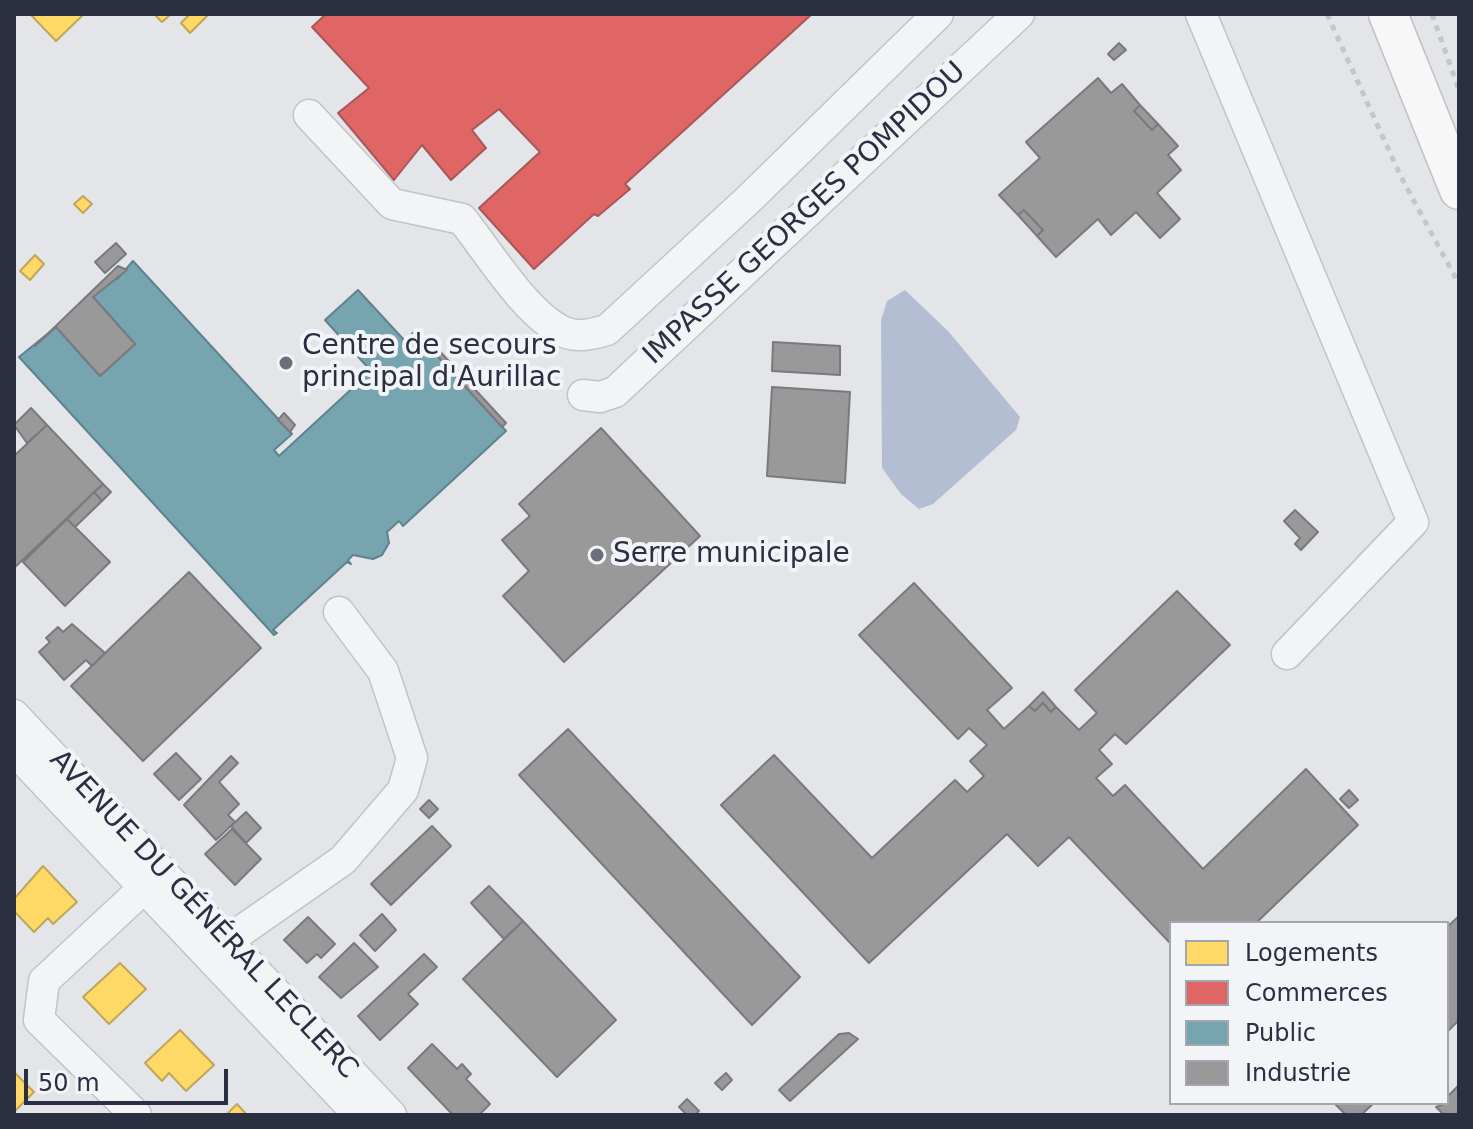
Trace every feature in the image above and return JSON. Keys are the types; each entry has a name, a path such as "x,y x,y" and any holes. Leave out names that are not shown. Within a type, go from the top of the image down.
{"main road":[{"path":"1388,14 1459,190"}],"street":[{"path":"309,115 392,204 462,219 535,311 567,333 589,336 607,330 629,310 938,14"},
{"name":"IMPASSE GEORGES POMPIDOU","path":"583,395 600,397 615,392 1019,14"},
{"path":"1201,14 1413,522 1287,654"},
{"path":"227,941 343,860 403,790 412,758 383,671 339,612"},
{"name":"AVENUE DU GÉNÉRAL LECLERC","path":"14,715 391,1115"},
{"name":"AVENUE DU GÉNÉRAL LECLERC","path":"14,750 359,1115"},
{"path":"136,1115 39,1020 44,981 145,887"}],"path":[{"path":"1327,14 1401,177 1459,284"},
{"path":"1432,14 1459,90"}],"water":[{"path":"905,290 948,331 1020,417 1016,430 933,504 919,509 901,494 882,468 881,320 887,301"}],"building: Logements":[{"path":"30,14 84,14 56,41"},
{"path":"154,14 171,14 162,22"},
{"path":"190,14 208,15 190,33 181,23"},
{"path":"83,196 92,204 83,213 74,204"},
{"path":"35,255 44,264 30,280 20,271"},
{"path":"43,866 77,902 53,924 48,918 34,932 14,911 14,899"},
{"path":"120,963 146,989 109,1024 83,997"},
{"path":"180,1030 214,1065 186,1091 169,1073 162,1081 145,1063"},
{"path":"14,1072 34,1092 14,1112"},
{"path":"237,1104 247,1115 226,1115"}],"building: Commerces":[{"path":"326,14 812,14 625,184 630,189 598,216 594,214 534,269 479,208 540,152 499,109 472,130 486,148 451,180 422,145 394,180 338,113 369,88 312,27"}],"building: Public":[{"path":"133,261 292,434 274,450 279,456 371,371 325,320 358,290 405,341 415,331 506,431 403,526 399,521 387,532 389,543 382,555 373,559 353,555 348,560 351,564 347,562 273,630 277,633 274,635 19,357 56,327 100,376 135,344 93,297 117,279"}],"building: Industrie":[{"path":"1119,43 1126,50 1114,60 1108,54"},
{"path":"1098,78 1111,93 1122,84 1140,105 1134,111 1152,130 1158,124 1178,146 1168,155 1181,170 1157,193 1180,219 1160,238 1136,212 1111,235 1098,219 1056,257 1037,236 1043,230 1024,210 1018,215 999,195 1040,158 1026,142"},
{"path":"1140,105 1158,124 1152,130 1134,111"},
{"path":"1024,210 1043,230 1037,236 1018,215"},
{"path":"116,243 126,254 105,273 95,262"},
{"path":"118,266 127,270 93,297 135,344 100,376 56,327 35,346"},
{"path":"773,342 840,346 840,375 772,371"},
{"path":"434,345 506,423 502,427 430,348"},
{"name":"Serre municipale","path":"772,387 850,392 845,483 767,476"},
{"path":"31,408 47,425 27,443 14,425"},
{"path":"284,413 295,425 290,432 278,420"},
{"path":"47,425 103,484 15,567 14,456"},
{"name":"Serre municipale","path":"601,428 700,536 564,662 503,596 529,571 502,540 530,516 519,504"},
{"path":"103,484 111,492 102,501 94,492"},
{"path":"94,492 102,501 75,527 67,519"},
{"path":"1295,510 1318,532 1301,550 1295,544 1300,538 1284,521"},
{"path":"67,519 110,562 65,606 23,562"},
{"path":"189,572 261,648 143,761 71,686"},
{"path":"914,583 1012,688 987,710 1004,729 1029,706 1035,711 1043,703 1051,712 1056,707 1079,730 1097,713 1075,690 1177,591 1230,645 1126,744 1115,734 1099,750 1112,764 1096,778 1113,796 1125,785 1203,869 1306,769 1358,825 1258,921 1169,921 1169,942 1069,837 1038,866 1007,834 869,963 721,805 774,755 872,858 955,780 967,792 984,776 970,761 987,745 969,728 958,739 859,635"},
{"path":"72,624 105,653 92,666 86,660 64,680 39,652 50,642 46,638 58,627 63,632"},
{"path":"1043,692 1056,707 1051,712 1043,703 1035,711 1029,706"},
{"path":"568,729 800,977 752,1025 519,775"},
{"path":"176,753 201,779 179,800 154,774"},
{"path":"231,756 238,763 219,782 239,804 228,815 235,822 216,840 184,805"},
{"path":"1349,790 1358,800 1349,808 1340,799"},
{"path":"429,800 438,809 429,818 420,809"},
{"path":"246,812 261,828 246,843 231,826"},
{"path":"432,826 451,846 391,905 371,884"},
{"path":"232,829 261,859 235,885 205,854"},
{"path":"489,886 523,921 504,939 471,903"},
{"path":"382,914 396,930 375,951 360,935"},
{"path":"1459,916 1459,1020 1449,1030 1449,925"},
{"path":"308,917 335,944 321,958 317,954 307,963 284,940"},
{"path":"523,921 616,1020 557,1077 463,979"},
{"path":"354,943 378,967 341,998 319,977"},
{"path":"424,954 437,967 408,994 418,1004 380,1040 358,1016"},
{"path":"849,1033 858,1039 790,1101 779,1090 839,1034"},
{"path":"432,1044 457,1069 462,1064 471,1074 466,1079 490,1104 479,1115 453,1115 408,1068"},
{"path":"726,1073 732,1080 722,1090 715,1083"},
{"path":"1459,1085 1459,1115 1444,1115 1436,1107 1449,1105 1449,1095"},
{"path":"687,1099 699,1111 695,1115 687,1115 679,1107"},
{"path":"1336,1105 1372,1105 1361,1115 1346,1115"}],"place":[{"name":"Centre de secours principal d'Aurillac","path":"286,363"},
{"name":"Serre municipale","path":"597,555"}]}
